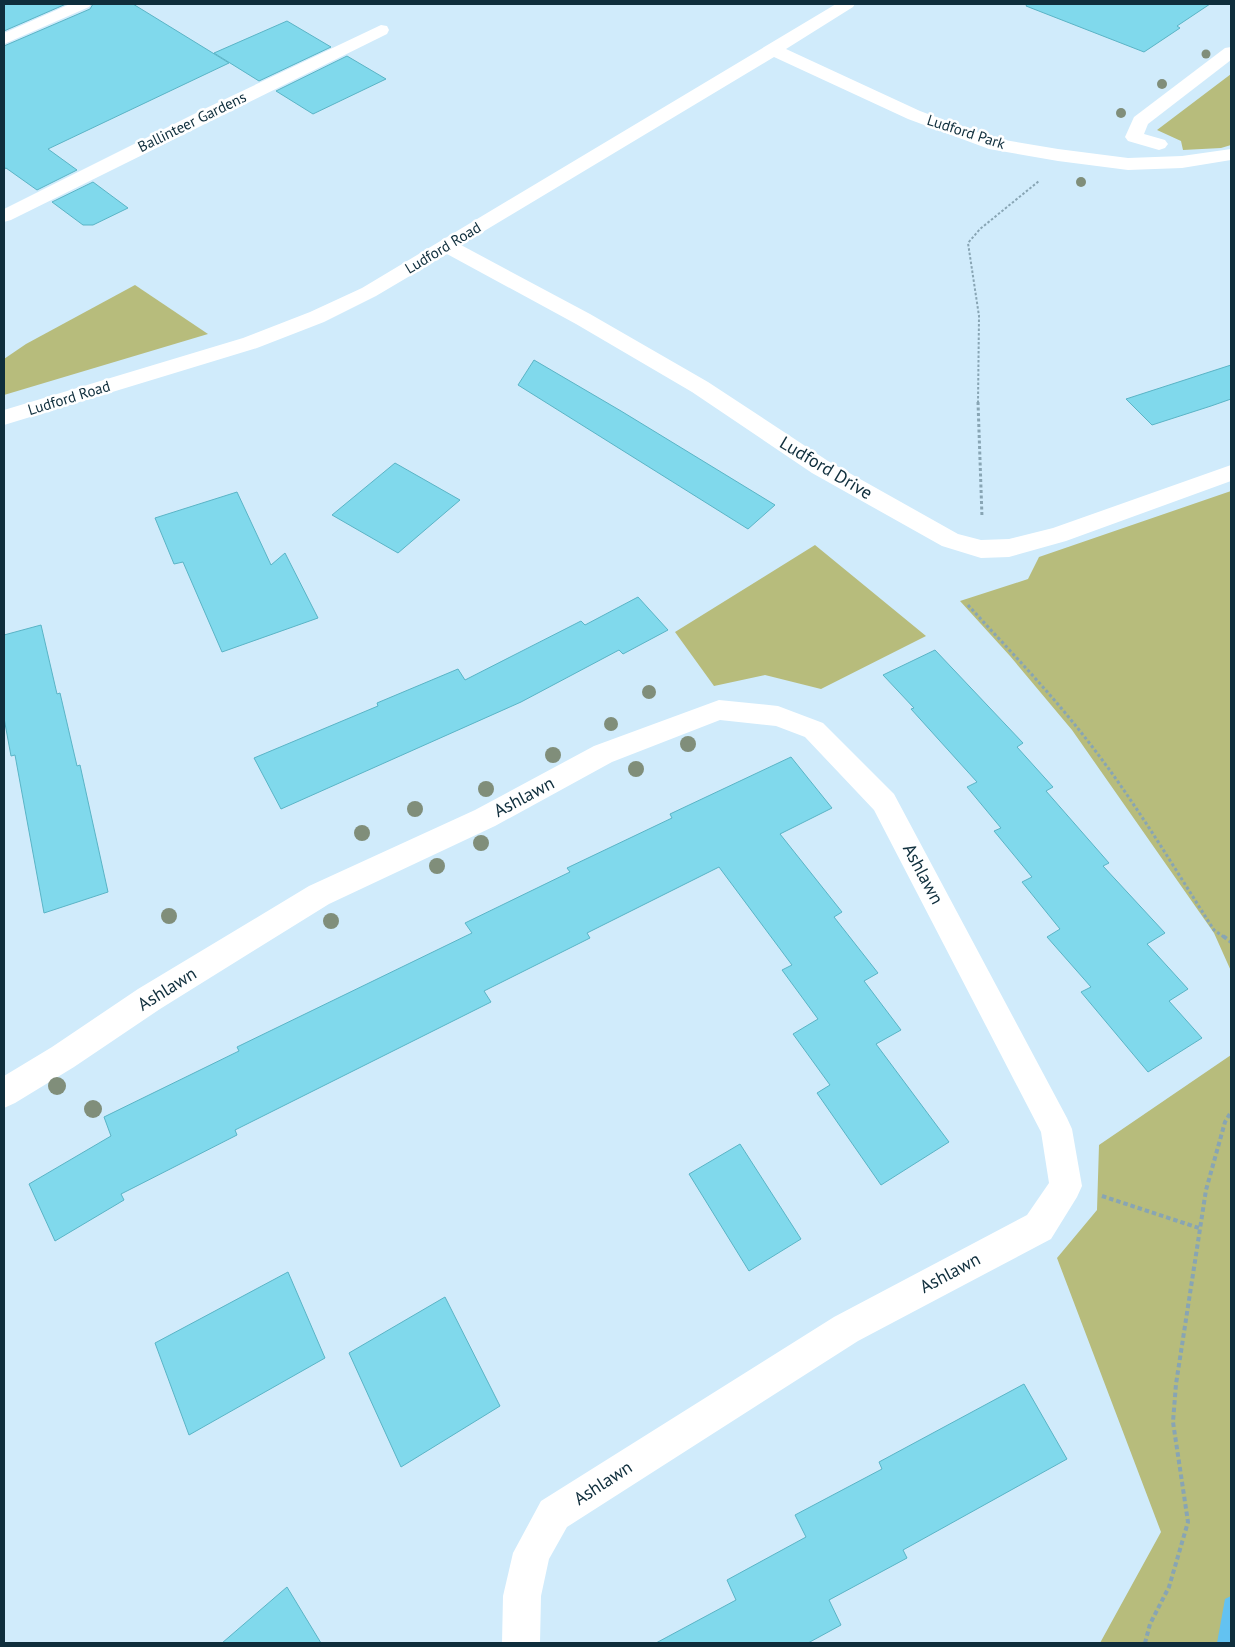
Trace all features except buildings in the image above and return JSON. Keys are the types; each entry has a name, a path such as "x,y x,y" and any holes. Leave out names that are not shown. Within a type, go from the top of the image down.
{"street":[{"path":"4,39 84,4"},
{"name":"Ludford Road","path":"4,418 250,343 317,317 369,292 774,50 847,4"},
{"name":"Ballinteer Gardens","path":"4,216 381,30"},
{"name":"Ludford Park","path":"774,50 914,114 989,142 1058,155 1128,164 1182,162 1231,155"},
{"path":"1159,144 1134,136 1140,121 1231,52"},
{"name":"Ludford Drive","path":"448,246 583,319 700,387 820,467 950,540 981,549 1009,548 1058,536 1231,474"},
{"name":"Ashlawn","path":"4,1094 149,999 319,895 485,818 604,754 719,710 778,716 814,730 884,802 1056,1129 1066,1186 1039,1227 846,1329 554,1514 532,1553 522,1596 521,1643"}],"path":[{"path":"983,520 978,428 979,316 968,243 980,228 1040,180"},
{"path":"968,605 1047,692 1087,740 1147,824 1214,930 1231,942"},
{"path":"1145,1643 1150,1624 1170,1587 1188,1522 1173,1422 1176,1384 1206,1190 1225,1122 1231,1112"},
{"path":"1066,1186 1125,1202 1199,1228"}],"green space":[{"path":"1231,74 1231,145 1221,148 1183,150 1181,141 1157,130"},
{"path":"135,285 208,334 4,395 4,359 26,344"},
{"path":"1231,491 1231,971 1214,933 1072,730 1010,656 960,601 1028,579 1039,557"},
{"path":"815,545 926,636 821,689 765,675 714,686 675,632"},
{"path":"1231,1055 1231,1643 1100,1643 1161,1532 1057,1258 1097,1210 1099,1145"}],"waterway":[{"path":"1226,1643 1231,1605"}]}
